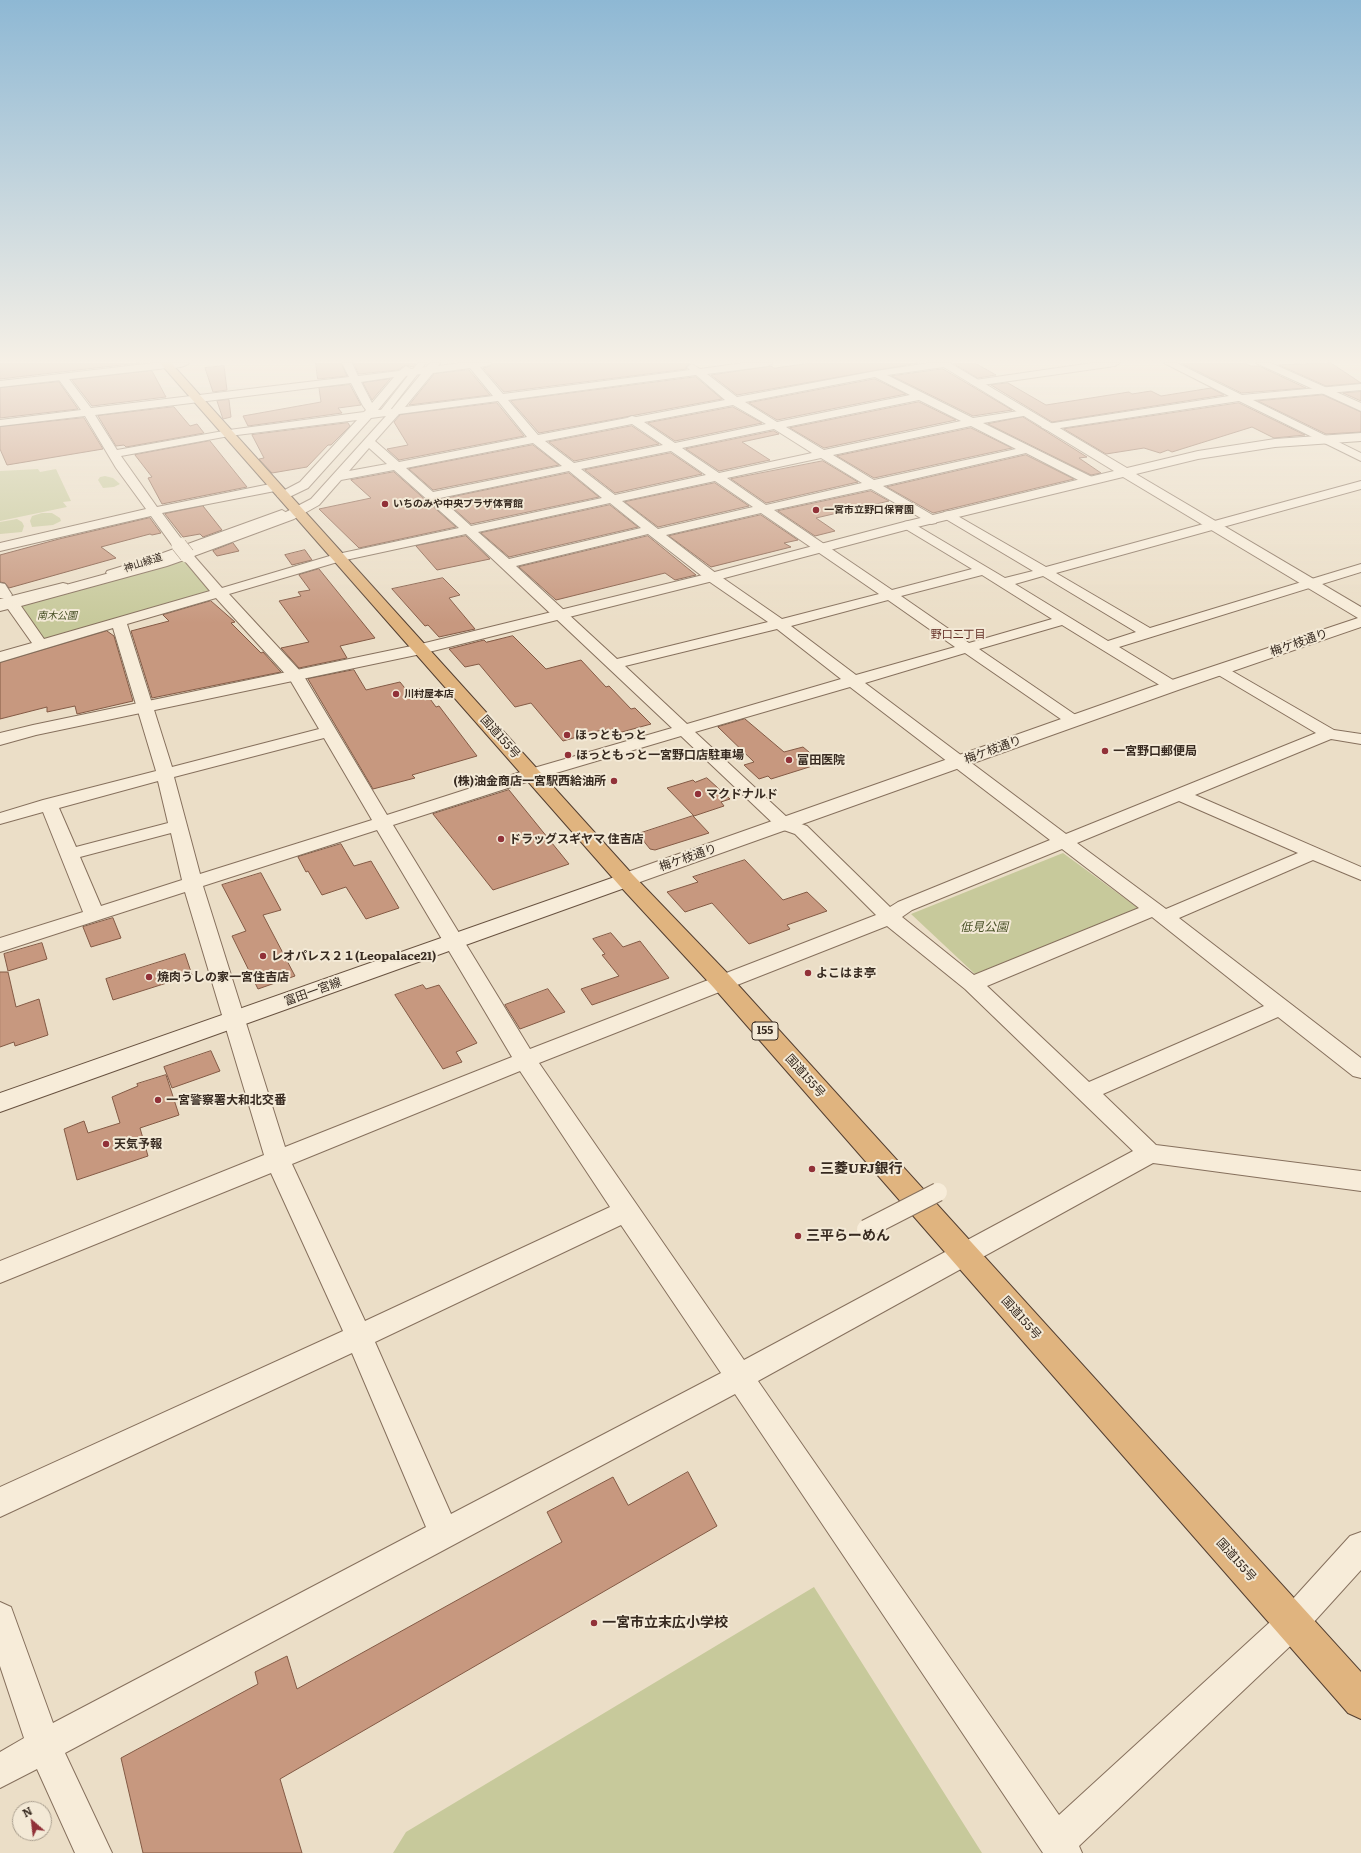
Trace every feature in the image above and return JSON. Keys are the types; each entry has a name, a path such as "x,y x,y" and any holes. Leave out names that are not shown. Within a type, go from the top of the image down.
{"highway":[{"name":"国道155号","path":"243,449 286,502 421,649 626,880 722,982 1361,1700"}],"street":[{"path":"109,449 183,550 219,593 296,676 452,941 525,1060 626,1211 1060,1847 1292,1623 1361,1547"},
{"path":"112,454 137,449"},
{"path":"41,645 3,599 132,572 183,550 286,502 339,449"},
{"path":"0,547 154,511 286,502 315,502 361,449"},
{"path":"378,449 561,614 615,664 683,731 784,824 801,830 888,916 972,984 1150,1153"},
{"path":"338,476 475,449"},
{"path":"549,449 712,577 780,624 958,762 1159,913 1361,1070"},
{"path":"431,496 660,449"},
{"path":"676,449 717,476 1074,721"},
{"path":"814,449 931,520"},
{"path":"0,657 338,558 843,449"},
{"path":"1085,449 1361,614"},
{"path":"0,739 33,730 421,649 712,577 821,547 949,515 1198,455 1227,449"},
{"path":"1347,449 1361,456"},
{"path":"506,564 654,531 874,485 1026,450 1090,481"},
{"path":"1003,583 1212,525 1361,486"},
{"name":"神山緑道","path":"3,599 86,580 153,560 286,502"},
{"path":"949,515 1148,633"},
{"path":"909,525 1172,686"},
{"path":"1106,646 1361,568"},
{"path":"615,664 780,624 982,571"},
{"path":"0,945 192,882 533,774 1063,620"},
{"name":"梅ケ枝通り","path":"626,880 1172,686 1361,622"},
{"path":"119,623 165,774 192,882 236,1020 277,1159 359,1337 444,1533"},
{"path":"1220,670 1329,734 1361,739"},
{"path":"0,819 49,804 330,732"},
{"path":"0,1272 277,1159 881,920 906,906 1329,734"},
{"path":"1180,795 1312,854 1361,874"},
{"path":"49,804 94,914"},
{"path":"69,854 178,826"},
{"path":"972,984 1312,854"},
{"name":"富田一宮線","path":"0,1103 626,880"},
{"path":"1087,1092 1281,1007"},
{"path":"0,1771 44,1746 739,1377 1150,1153 1361,1181"},
{"path":"866,1229 938,1192"},
{"path":"0,1502 359,1337 626,1211"},
{"path":"0,1618 44,1746 94,1853"}],"green space":[{"path":"38,469 40,472 56,469 71,501 63,502 67,507 0,521 0,471"},
{"path":"105,476 113,478 120,484 114,487 103,488 98,480 100,477"},
{"path":"42,513 52,513 60,518 61,521 53,525 32,527 30,521 32,516"},
{"path":"17,519 22,522 24,526 22,532 0,534 0,522"},
{"name":"南木公園","path":"184,557 215,593 43,642 15,605"},
{"name":"低見公園","path":"1063,853 1138,908 975,974 911,914"},
{"path":"814,1587 982,1853 393,1853 406,1832"}],"building":[{"path":"0,449 100,449 7,465"},
{"path":"165,449 217,449 247,487 162,504 148,478 152,477 135,455"},
{"path":"260,449 324,449 307,467 272,473 259,459 264,458"},
{"path":"388,449 454,449 399,460"},
{"path":"510,449 539,449 559,465 433,490 409,469"},
{"path":"559,449 632,449 574,461"},
{"path":"687,449 754,449 770,460 719,471"},
{"path":"868,449 1005,449 874,478 837,456"},
{"path":"1039,449 1075,449 1087,457 1079,458 1101,473 1091,475"},
{"path":"1098,449 1135,449 1106,454"},
{"path":"1149,449 1180,449 1172,452 1168,450 1160,453"},
{"path":"671,453 702,474 615,493 585,470"},
{"path":"1026,455 1074,479 933,513 887,487"},
{"path":"823,461 858,482 766,503 731,479"},
{"name":"いちのみや中央プラザ体育館","path":"394,472 456,527 359,548 319,509 371,498 351,480"},
{"path":"569,473 599,497 471,524 443,499"},
{"path":"715,483 749,506 658,527 625,502"},
{"path":"871,491 889,501 816,518 835,531 815,536 778,511"},
{"path":"610,505 638,527 509,557 481,533"},
{"path":"203,506 222,530 203,537 200,534 183,537 165,514"},
{"path":"761,515 798,540 784,543 791,547 711,567 669,536"},
{"path":"150,518 161,533 150,534 101,547 116,558 9,588 5,583 0,582 0,555 59,539"},
{"path":"466,536 490,559 437,570 416,546"},
{"path":"648,536 696,575 675,580 665,573 556,600 519,567"},
{"path":"233,543 239,551 217,556 213,551"},
{"path":"305,550 312,560 292,565 285,555"},
{"path":"319,569 375,638 340,646 347,658 299,668 281,648 309,642 279,601 301,596 298,592 310,590 299,575"},
{"path":"443,578 460,595 449,598 475,629 439,637 428,625 425,626 392,589"},
{"path":"211,601 235,622 231,623 261,653 263,652 281,672 152,698 131,631 169,621 163,615"},
{"path":"107,631 114,636 133,701 77,714 75,706 47,712 47,707 0,719 0,663"},
{"path":"513,636 546,669 581,660 606,687 609,686 631,709 635,708 651,724 611,735 605,729 563,741 531,703 515,707 479,664 465,667 449,649 484,640 486,642"},
{"path":"354,670 366,690 400,682 408,692 422,688 436,707 439,706 477,756 412,775 415,778 373,789 308,679"},
{"path":"745,719 784,752 803,747 822,763 771,779 768,776 759,779 744,765 754,762 718,727"},
{"name":"マクドナルド","path":"707,778 730,799 721,802 724,806 694,816 667,788 693,780 695,782"},
{"name":"ドラッグスギヤマ 住吉店","path":"509,790 569,864 493,890 433,814"},
{"path":"693,816 709,833 655,850 650,849 638,834"},
{"path":"341,844 354,866 371,861 399,908 366,919 346,887 322,895 308,871 306,872 298,857"},
{"path":"745,860 783,900 807,892 827,911 787,925 790,929 749,944 712,903 685,912 667,892 698,882 693,877"},
{"path":"261,873 281,910 263,915 295,976 258,989 232,936 246,931 222,885"},
{"path":"113,918 121,938 91,947 83,927"},
{"path":"611,933 623,947 640,941 669,978 592,1005 581,989 619,976 602,955 605,954 593,939"},
{"path":"42,943 47,959 8,971 4,954"},
{"name":"焼肉うしの家一宮住吉店","path":"185,954 192,975 113,1000 106,979"},
{"path":"0,972 8,972 16,1007 39,999 48,1035 15,1046 14,1042 0,1047"},
{"path":"423,985 426,989 439,985 477,1043 456,1052 462,1062 443,1069 395,995"},
{"path":"548,989 565,1012 520,1029 505,1005"},
{"path":"211,1051 220,1071 172,1088 164,1067"},
{"name":"天気予報","path":"166,1075 179,1115 140,1128 148,1156 77,1180 64,1129 84,1121 88,1133 120,1123 112,1097 138,1086 137,1084"},
{"name":"一宮市立末広小学校","path":"688,1472 717,1526 280,1779 302,1853 143,1853 121,1758 258,1684 255,1672 287,1656 297,1689 562,1542 547,1512 613,1477 628,1505"}],"place":[{"name":"いちのみや中央プラザ体育館","path":"385,504"},
{"name":"一宮市立野口保育園","path":"816,510"},
{"name":"川村屋本店","path":"396,694"},
{"name":"ほっともっと","path":"567,735"},
{"name":"一宮野口郵便局","path":"1105,751"},
{"name":"ほっともっと一宮野口店駐車場","path":"568,755"},
{"name":"富田医院","path":"789,760"},
{"name":"(株)油金商店一宮駅西給油所","path":"614,781"},
{"name":"マクドナルド","path":"698,794"},
{"name":"ドラッグスギヤマ 住吉店","path":"501,839"},
{"name":"レオパレス２１(Leopalace21)","path":"263,956"},
{"name":"よこはま亭","path":"808,973"},
{"name":"焼肉うしの家一宮住吉店","path":"149,977"},
{"name":"一宮警察署大和北交番","path":"158,1100"},
{"name":"天気予報","path":"106,1144"},
{"name":"三菱UFJ銀行","path":"812,1169"},
{"name":"三平らーめん","path":"798,1236"},
{"name":"一宮市立末広小学校","path":"594,1623"}],"district":[{"name":"野口二丁目","path":"958,635"}]}
